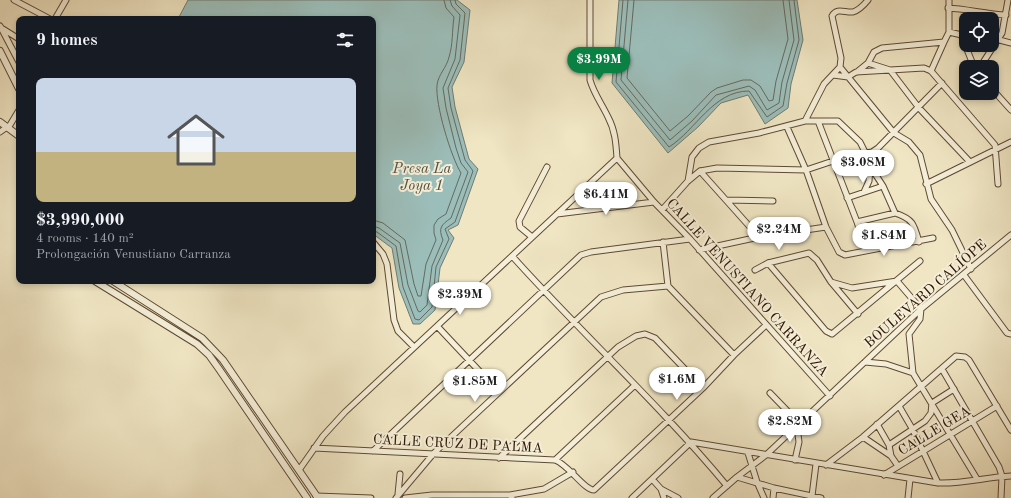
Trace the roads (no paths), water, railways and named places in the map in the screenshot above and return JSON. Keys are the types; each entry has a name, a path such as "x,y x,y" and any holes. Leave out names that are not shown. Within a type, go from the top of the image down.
{"street":[{"path":"14,0 44,16"},
{"path":"57,16 66,0"},
{"path":"299,470 314,448 345,412 617,158 615,137 609,118 593,91 590,80 590,0"},
{"path":"805,121 824,84 840,67 841,58 832,16 834,12 839,10 850,12 855,11 868,0"},
{"path":"931,71 949,32 949,0"},
{"path":"1008,0 1004,29 999,39 1011,43"},
{"path":"948,8 967,9 982,13 1006,15"},
{"path":"1,27 16,37"},
{"path":"1,27 16,56"},
{"path":"949,32 959,35"},
{"path":"833,75 848,77 868,63 874,52 882,48 944,42"},
{"path":"0,51 16,83"},
{"path":"868,63 890,70 919,108 970,162"},
{"path":"840,67 894,133 910,142 920,155 926,184 934,206 952,230 972,269"},
{"path":"856,72 924,68 931,71 992,140 996,149 998,184"},
{"path":"662,210 688,181 700,171 717,168 806,170 852,155 866,154 878,148 942,83"},
{"path":"999,97 1011,110"},
{"path":"0,132 8,127 16,115"},
{"path":"688,181 692,157 699,148 709,142 787,127 805,121 838,121 855,136 866,154 870,166 883,186 895,213"},
{"path":"818,121 857,222 866,251"},
{"path":"0,122 16,134"},
{"path":"787,127 806,170 826,227 839,252 845,255 919,242 933,238"},
{"path":"926,184 1011,142"},
{"name":"CALLE VENUSTIANO CARRANZA","path":"617,158 654,202 690,238 699,250 830,396"},
{"path":"864,192 869,181 870,166"},
{"path":"532,237 520,227 519,221 547,167"},
{"path":"700,171 759,237"},
{"path":"847,198 883,186"},
{"path":"727,200 773,201"},
{"path":"556,214 654,202"},
{"path":"857,222 895,213 907,217 912,222 919,242"},
{"path":"699,250 759,237 826,227"},
{"name":"BOULEVARD CALÍOPE","path":"713,498 766,455 830,396 921,308 972,269 1011,235"},
{"path":"373,451 468,360 584,254 690,238"},
{"path":"662,242 668,286 734,355"},
{"path":"376,246 383,254 387,264 394,320 398,331 414,347"},
{"path":"755,270 768,263 809,253 817,260 831,282 858,314"},
{"path":"512,256 542,291 691,442 727,486"},
{"path":"768,263 829,334 835,333 920,261"},
{"path":"964,274 1007,332 1011,334"},
{"path":"831,282 852,288 897,281"},
{"path":"897,281 921,308 920,318 910,334 913,373 977,479"},
{"path":"100,284 197,344 209,355 307,498"},
{"path":"118,284 202,338 216,351 317,497 371,498"},
{"path":"397,496 434,454 601,297 614,292 668,286"},
{"path":"120,296 125,298 128,296 125,289"},
{"path":"139,308 136,301 143,300"},
{"path":"670,420 766,325"},
{"path":"437,326 499,392"},
{"path":"499,458 607,356 628,339 636,336 651,335 703,388"},
{"path":"826,465 863,437 956,356 965,357 973,365 1011,430"},
{"path":"864,362 886,364 913,373"},
{"path":"942,369 999,467 1002,476 1001,498"},
{"path":"556,460 635,386"},
{"path":"889,445 929,418 932,403 954,389"},
{"path":"770,393 798,425 799,442 795,460"},
{"path":"899,406 913,430 938,483"},
{"name":"CALLE GEA","path":"884,475 997,406"},
{"name":"CALLE CRUZ DE PALMA","path":"314,448 556,460 573,472 589,489 594,490 598,488 670,420"},
{"path":"877,424 889,445 891,456"},
{"path":"863,437 891,456 898,466"},
{"path":"691,442 748,453 938,483 962,483 977,479 1011,476"},
{"path":"632,498 691,442"},
{"path":"748,453 757,482 764,498"},
{"path":"812,496 816,464"},
{"path":"405,498 463,496 511,497 544,489 573,472"},
{"path":"397,496 400,474"},
{"path":"737,477 774,488 821,498"},
{"path":"652,479 661,489 678,498"},
{"path":"908,498 910,479"},
{"path":"773,498 774,488"},
{"path":"661,489 664,498"},
{"path":"719,498 722,491"},
{"path":"524,494 530,498"}],"water":[{"name":"Presa La Joya 1","path":"188,0 457,0 470,10 464,62 452,87 455,107 469,159 478,169 458,225 448,230 454,238 440,268 435,310 420,324 413,324 399,288 392,248 376,236 376,16 180,16"},
{"path":"619,0 797,0 803,40 791,84 788,108 765,124 748,95 721,103 698,127 668,153 612,83"}]}
